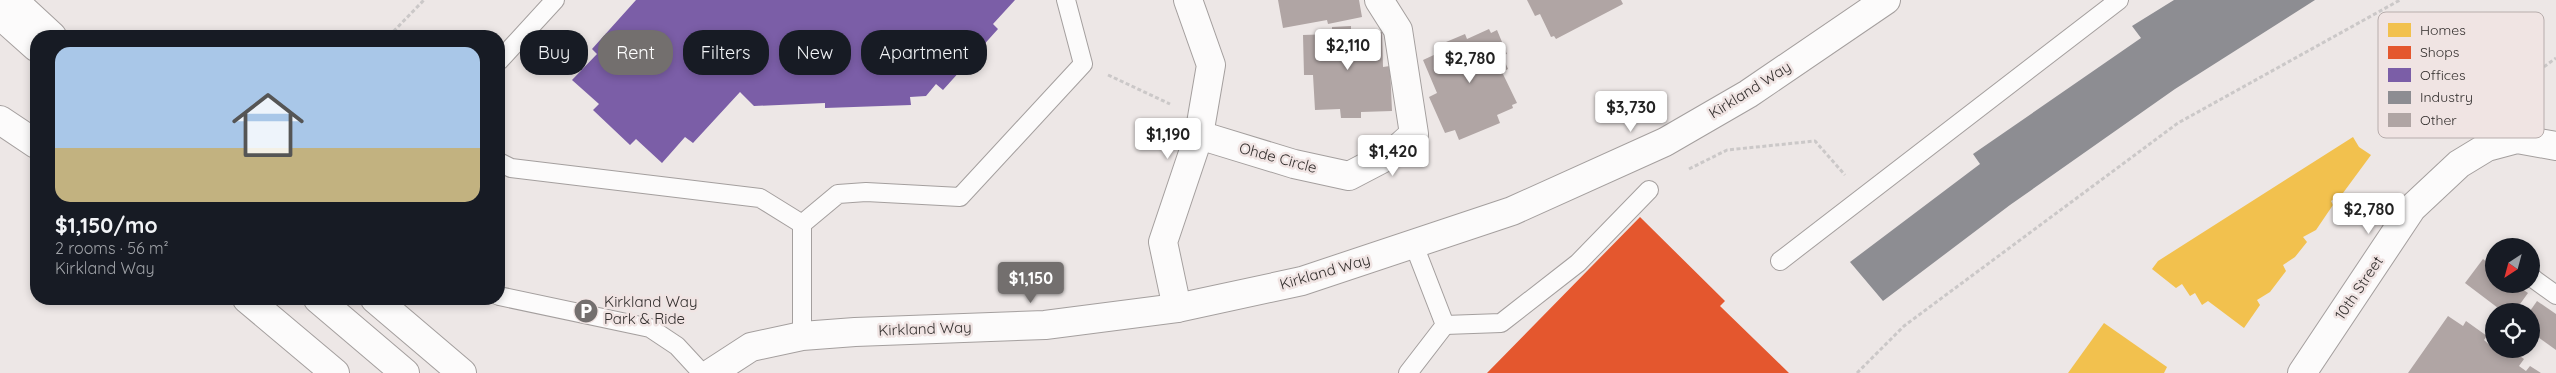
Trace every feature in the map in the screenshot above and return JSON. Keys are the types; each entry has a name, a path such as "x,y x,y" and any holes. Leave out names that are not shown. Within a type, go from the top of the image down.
{"main road":[{"path":"13,0 46,30"},
{"path":"1177,308 1163,242 1199,135 1211,65 1188,0"},
{"name":"Ohde Circle","path":"1199,135 1294,164 1350,176 1394,153 1414,134 1398,30 1379,0"},
{"name":"Kirkland Way","path":"711,373 751,347 802,336 855,332 1045,325 1177,308 1302,281 1512,211 1665,142 1748,94 1886,0"},
{"path":"0,15 30,42"},
{"path":"0,120 30,140"},
{"name":"10th Street","path":"2302,373 2412,208 2459,164 2486,147 2517,139 2556,146"},
{"path":"254,305 335,373"},
{"path":"325,305 405,373"},
{"path":"382,305 462,373"}],"lane":[{"path":"505,54 555,0"},
{"path":"802,224 838,194 866,192 960,197 1083,64 1066,0"},
{"path":"1780,262 2119,0"},
{"path":"505,165 511,168 760,198 802,224"},
{"path":"1445,324 1501,323 1578,263 1648,190"},
{"path":"802,224 802,336"},
{"path":"1414,245 1445,324"},
{"path":"2540,283 2556,295"},
{"path":"505,297 650,328 677,346 702,373"},
{"path":"1408,373 1445,324"}],"path":[{"path":"395,30 424,0"},
{"path":"2378,12 2400,0"},
{"path":"1858,373 1904,326 2178,123 2378,12"},
{"path":"2544,67 2556,58"},
{"path":"1083,64 1171,104"},
{"path":"2486,147 2487,138"},
{"path":"1648,190 1727,150 1815,141 1864,196"}],"building: Homes":[{"path":"2353,137 2359,147 2371,155 2343,193 2331,201 2333,205 2316,230 2303,237 2307,242 2295,257 2283,265 2286,271 2270,292 2257,300 2260,305 2244,328 2208,301 2202,305 2195,293 2190,296 2182,284 2176,288 2152,269 2158,261"},
{"path":"2104,323 2167,367 2164,373 2068,373"}],"building: Shops":[{"path":"1640,217 1725,301 1720,306 1789,373 1487,373"}],"building: Offices":[{"path":"636,0 1015,0 993,24 998,29 987,41 987,30 861,30 861,75 957,75 943,90 936,84 926,96 910,97 911,105 825,108 825,103 754,106 740,92 693,143 685,137 662,163 636,139 630,145 593,110 599,104 572,80 577,75 588,75 588,63 597,54 592,49 598,42 598,75 673,75 673,30 609,30"}],"building: Industry":[{"path":"2174,0 2315,0 2175,89 2010,205 1883,301 1850,262 1980,164 1973,154 2141,38 2132,26"}],"building: Other":[{"path":"1278,0 1359,0 1362,17 1328,24 1327,20 1283,28"},
{"path":"1527,0 1621,0 1623,4 1556,39 1554,36 1551,37 1540,14 1535,16"},
{"path":"1351,26 1351,30 1375,29 1376,32 1382,32 1383,67 1390,66 1392,111 1361,112 1361,118 1341,118 1340,109 1315,110 1313,75 1304,75 1303,35 1332,34 1332,27"},
{"path":"1489,29 1491,33 1497,30 1507,54 1502,55 1508,69 1502,72 1517,103 1512,105 1513,108 1497,115 1500,123 1459,140 1455,130 1445,133 1429,97 1437,93 1423,60 1449,48 1446,42 1465,34 1467,39"},
{"path":"2483,259 2485,261 2485,293 2528,293 2521,303 2491,303 2465,283"},
{"path":"2540,303 2556,314 2556,350 2540,338"},
{"path":"2448,316 2463,326 2466,321 2485,335 2485,358 2522,358 2524,359 2519,366 2526,371 2530,366 2541,373 2408,373"}],"place":[{"name":"Kirkland Way Park & Ride","path":"586,311"}]}
